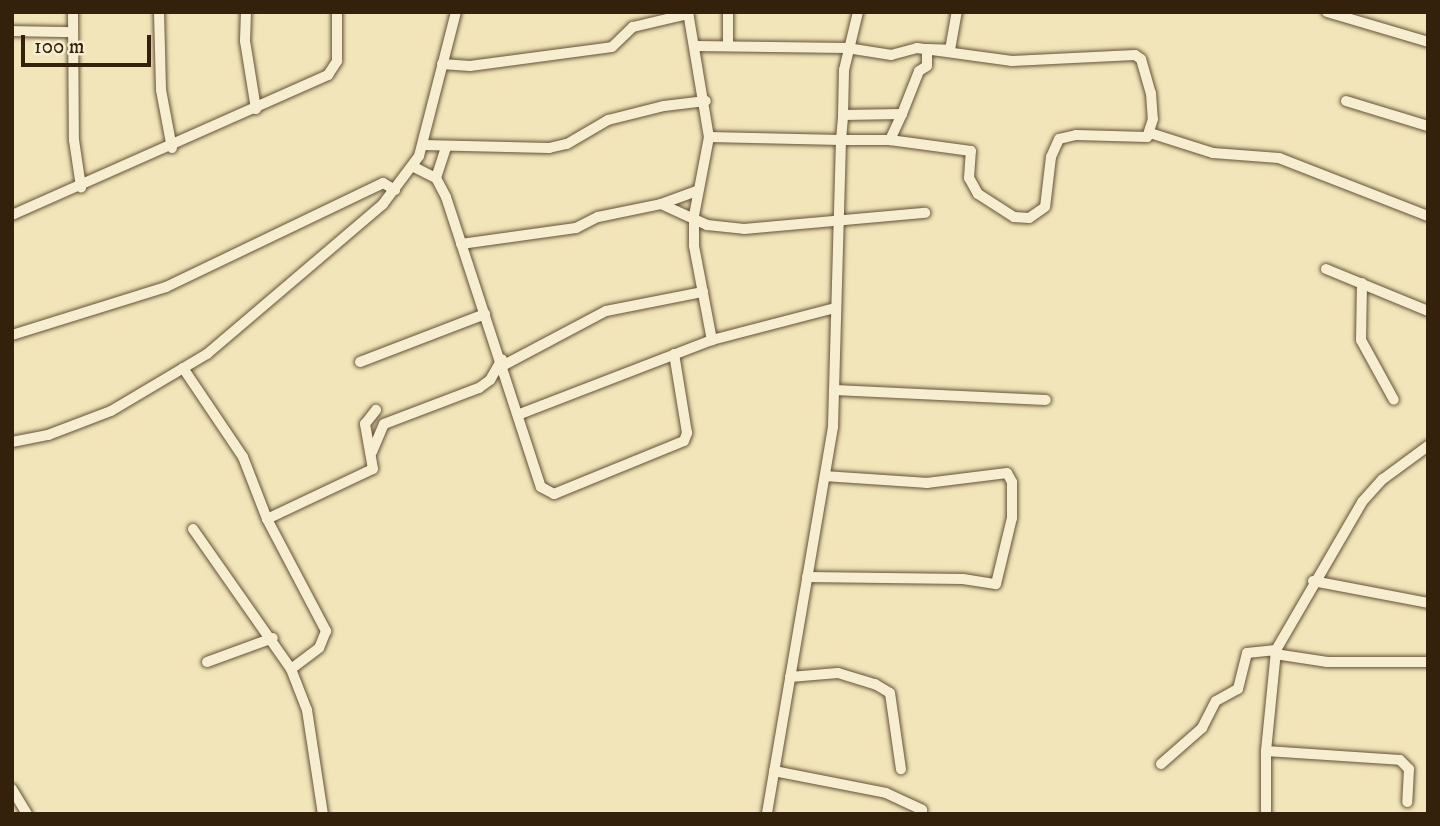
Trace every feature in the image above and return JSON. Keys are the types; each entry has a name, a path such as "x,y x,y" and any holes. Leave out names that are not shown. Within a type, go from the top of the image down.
{"street":[{"path":"73,12 74,140 81,187"},
{"path":"159,12 160,90 173,148"},
{"path":"246,12 245,41 257,109"},
{"path":"12,215 173,148 335,69 337,12"},
{"path":"12,442 48,435 111,411 183,368 287,287 395,190 414,167 423,145 456,12"},
{"path":"728,12 728,46"},
{"path":"766,814 825,476 834,390 841,140 848,48 859,12"},
{"path":"695,46 848,48 891,55 927,49 950,50 957,12"},
{"path":"1327,12 1428,42"},
{"path":"442,64 470,66 612,47 633,27 688,13 706,101 709,137 697,191 694,246 712,340"},
{"path":"12,31 72,32"},
{"path":"890,140 919,71 927,66 927,49"},
{"path":"709,137 890,140 971,151 969,178 978,194 1014,217 1029,218 1045,206 1051,157 1059,139 1076,135 1141,139 1150,132 1152,93 1138,56 995,60 927,49"},
{"path":"423,145 549,148 567,144 608,120 664,106 706,101"},
{"path":"1346,102 1428,127"},
{"path":"843,115 902,114"},
{"path":"1150,132 1213,153 1279,158 1428,216"},
{"path":"446,147 436,178 503,362 541,487 554,494 684,441 687,433 674,354"},
{"path":"414,167 436,178"},
{"path":"12,335 166,287 383,183 395,190"},
{"path":"461,244 576,228 598,217 661,204 697,191"},
{"path":"661,204 694,216 713,227 744,229 925,213"},
{"path":"1326,270 1428,311"},
{"path":"1362,283 1361,340 1370,364 1394,400"},
{"path":"372,452 384,424 479,388 490,380 503,362 606,311 703,292"},
{"path":"520,414 712,340 835,308"},
{"path":"360,362 485,314"},
{"path":"183,368 243,457 267,519 326,631 319,648 290,669"},
{"path":"834,390 1046,400"},
{"path":"267,519 373,469 365,424 376,410"},
{"path":"1266,814 1266,751 1276,652 1313,581 1362,502 1383,479 1427,448"},
{"path":"807,577 963,579 996,584 1012,518 1013,482 1007,473 927,483 825,476"},
{"path":"193,528 273,638 290,669 307,710 323,814"},
{"path":"1313,581 1428,603"},
{"path":"207,662 273,638"},
{"path":"1161,764 1202,728 1216,701 1238,690 1247,653 1276,652 1327,662 1428,662"},
{"path":"790,677 838,673 875,684 890,694 901,769"},
{"path":"1266,751 1400,760 1409,769 1407,802"},
{"path":"774,771 886,793 922,810"},
{"path":"12,789 27,814"}]}
